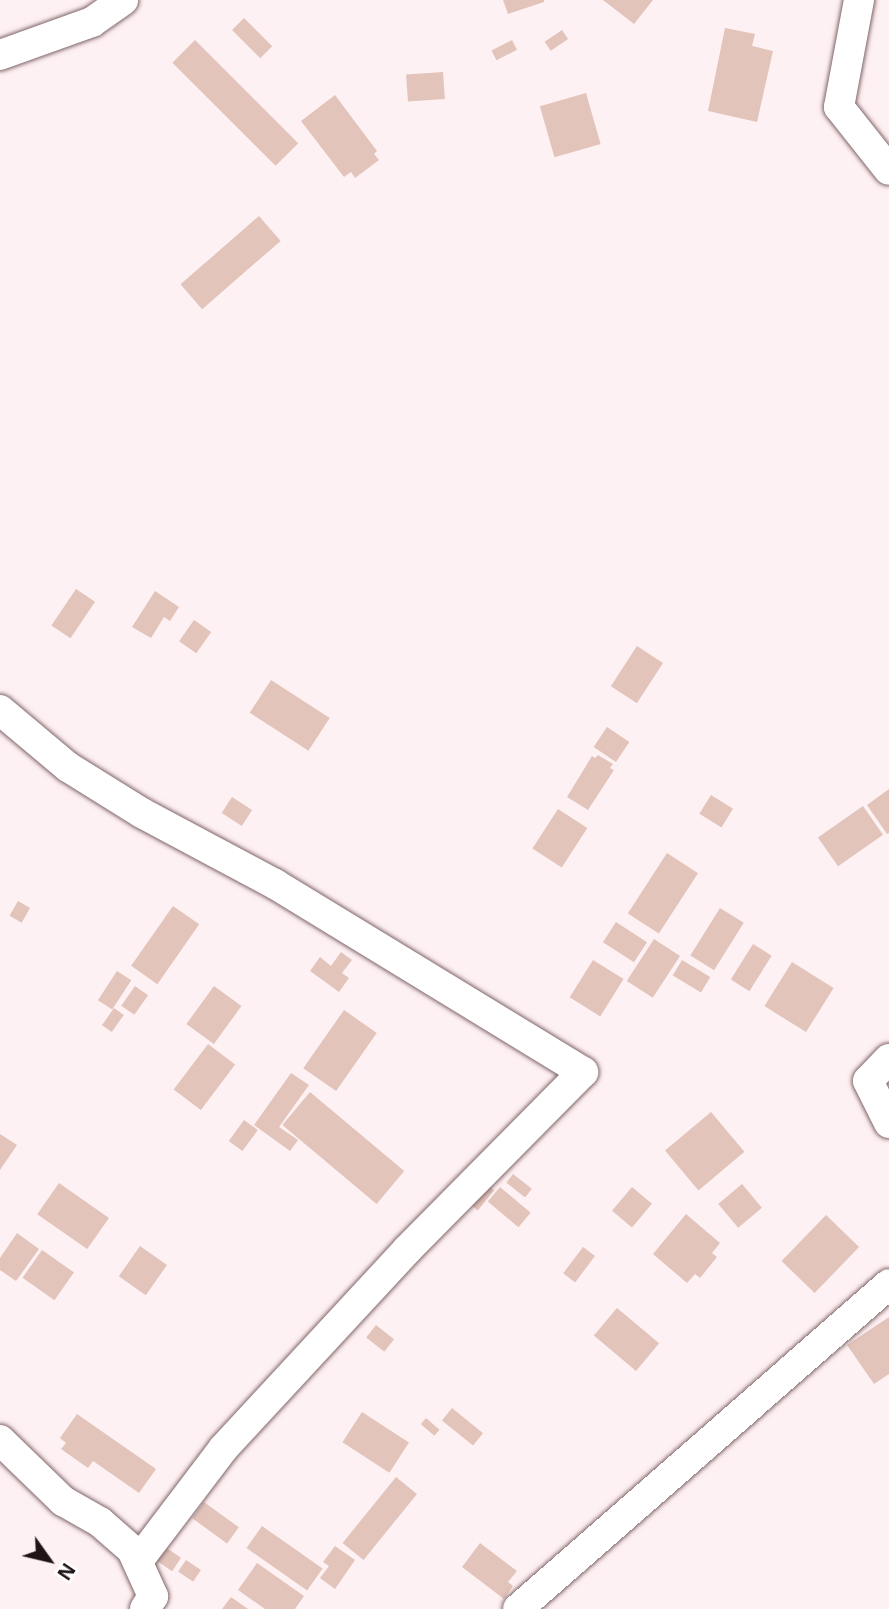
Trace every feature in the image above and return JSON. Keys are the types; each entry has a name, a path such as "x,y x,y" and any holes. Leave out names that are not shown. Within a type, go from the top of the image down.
{"street":[{"path":"0,55 92,22 123,0"},
{"path":"859,0 839,107 889,170"},
{"path":"0,710 68,767 142,813 275,884 583,1072 407,1250 223,1450 138,1561"},
{"path":"889,1059 868,1081 889,1122"},
{"path":"518,1609 889,1283"},
{"path":"0,1440 63,1501 100,1522 132,1550 153,1596 145,1609"}],"building":[{"path":"503,0 544,0 544,2 508,14"},
{"path":"603,0 653,0 634,24"},
{"path":"244,18 272,46 260,58 232,30"},
{"path":"725,28 755,34 752,46 773,51 757,122 708,111"},
{"path":"562,30 568,39 551,51 545,42"},
{"path":"195,40 298,143 276,166 172,63"},
{"path":"512,40 517,50 497,60 492,50"},
{"path":"443,72 445,99 408,102 406,75"},
{"path":"586,93 601,144 554,157 540,106"},
{"path":"335,95 377,151 374,154 379,160 355,178 351,172 344,177 301,121"},
{"path":"259,216 281,241 202,309 181,284"},
{"path":"76,589 95,602 70,638 51,625"},
{"path":"155,591 179,607 170,621 164,617 151,638 132,627"},
{"path":"194,620 211,632 196,653 179,641"},
{"path":"637,646 663,663 637,703 611,686"},
{"path":"271,680 330,718 308,751 250,713"},
{"path":"607,727 629,742 616,762 594,747"},
{"path":"598,755 613,764 610,768 614,770 588,810 567,797 592,756 595,758"},
{"path":"889,789 889,833 887,834 867,805"},
{"path":"711,795 733,809 721,827 699,814"},
{"path":"232,797 252,810 242,826 222,813"},
{"path":"863,806 883,835 838,866 818,838"},
{"path":"558,809 587,828 562,867 532,848"},
{"path":"667,853 698,873 659,934 628,913"},
{"path":"18,901 30,908 22,923 10,916"},
{"path":"173,906 199,924 157,984 131,966"},
{"path":"720,908 744,923 714,970 690,955"},
{"path":"616,922 647,942 634,962 603,942"},
{"path":"654,939 680,956 653,998 627,981"},
{"path":"753,944 772,956 749,991 731,980"},
{"path":"341,952 352,960 342,973 349,978 339,992 310,971 320,957 331,966"},
{"path":"593,960 624,979 600,1016 570,997"},
{"path":"682,960 710,977 701,992 673,975"},
{"path":"792,962 834,988 806,1032 764,1006"},
{"path":"117,971 131,980 112,1010 98,1000"},
{"path":"135,986 148,995 134,1015 121,1006"},
{"path":"214,986 242,1006 214,1044 186,1024"},
{"path":"114,1008 124,1015 112,1032 102,1025"},
{"path":"344,1010 377,1033 336,1091 303,1068"},
{"path":"208,1044 235,1064 201,1110 174,1090"},
{"path":"291,1073 309,1085 279,1127 298,1140 290,1151 254,1125"},
{"path":"310,1092 404,1171 377,1204 282,1125"},
{"path":"711,1112 744,1152 698,1190 665,1151"},
{"path":"244,1120 258,1130 242,1151 229,1141"},
{"path":"0,1134 17,1145 0,1170"},
{"path":"513,1174 532,1189 525,1197 506,1183"},
{"path":"484,1182 494,1190 478,1210 468,1202"},
{"path":"59,1183 109,1218 87,1249 37,1214"},
{"path":"742,1184 762,1208 738,1228 718,1204"},
{"path":"500,1187 531,1213 518,1227 488,1202"},
{"path":"632,1187 652,1204 632,1227 612,1211"},
{"path":"686,1214 720,1243 712,1253 717,1257 700,1278 695,1274 687,1283 653,1254"},
{"path":"826,1215 859,1247 815,1293 782,1261"},
{"path":"17,1233 39,1249 16,1281 0,1270 0,1258"},
{"path":"140,1246 167,1265 146,1295 119,1276"},
{"path":"583,1247 595,1256 575,1282 563,1273"},
{"path":"42,1250 74,1272 54,1300 22,1278"},
{"path":"617,1308 659,1343 636,1371 594,1336"},
{"path":"889,1317 889,1374 874,1384 847,1345"},
{"path":"376,1325 394,1339 384,1352 366,1338"},
{"path":"452,1408 483,1433 473,1446 442,1420"},
{"path":"362,1412 409,1442 389,1473 342,1442"},
{"path":"77,1414 156,1469 139,1493 93,1461 88,1468 61,1449 66,1443 60,1438"},
{"path":"426,1418 440,1430 434,1436 421,1424"},
{"path":"396,1477 417,1494 363,1560 343,1543"},
{"path":"204,1502 239,1527 227,1543 192,1518"},
{"path":"262,1526 323,1568 307,1591 247,1548"},
{"path":"480,1543 517,1571 508,1582 513,1586 504,1599 462,1567"},
{"path":"162,1545 181,1558 172,1571 153,1558"},
{"path":"335,1546 355,1560 335,1589 320,1578 329,1566 323,1562"},
{"path":"186,1560 201,1570 193,1582 178,1572"},
{"path":"257,1563 304,1596 295,1609 265,1609 238,1590"},
{"path":"231,1597 248,1609 222,1609"}]}
